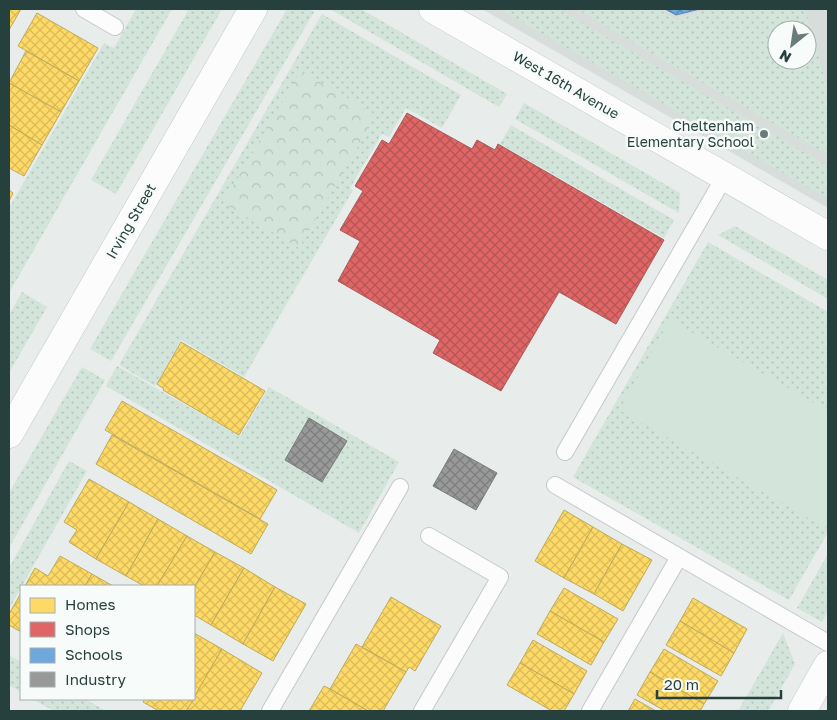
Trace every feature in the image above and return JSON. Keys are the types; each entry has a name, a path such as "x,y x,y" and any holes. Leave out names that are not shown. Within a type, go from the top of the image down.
{"street":[{"name":"Irving Street","path":"9,434 253,9"},
{"name":"West 16th Avenue","path":"433,9 828,236"},
{"path":"802,711 828,665"}],"lane":[{"path":"84,9 115,27"},
{"path":"565,452 725,176"},
{"path":"555,485 828,643"},
{"path":"270,711 400,487"},
{"path":"422,711 500,577 429,536"},
{"path":"590,711 679,557"}],"shaded area":[{"name":"Cheltenham Elementary School","path":"482,9 828,9 828,208"}],"green space":[{"path":"136,9 172,9 9,293 9,208 104,43 114,48"},
{"path":"189,9 222,9 116,194 91,180"},
{"path":"287,9 308,9 314,12 111,361 90,349"},
{"path":"330,9 361,9 507,94 499,107"},
{"path":"500,9 558,9 828,166 828,199"},
{"path":"576,9 658,9 675,19 710,9 805,9 808,20 767,20 767,70 817,70 817,51 828,90 828,155"},
{"path":"322,14 461,95 442,128 406,108 389,137 382,134 350,188 353,190 244,377 181,340 155,386 119,365"},
{"path":"301,70 376,115 299,248 223,203"},
{"path":"524,103 680,193 679,213 515,119"},
{"path":"511,125 674,220 664,238 500,144"},
{"path":"735,226 828,280 828,299 718,235"},
{"path":"708,242 828,312 828,532 789,600 573,477"},
{"path":"22,292 47,307 9,373 9,315"},
{"path":"670,320 828,411 828,516 822,526 619,410"},
{"path":"117,366 240,436 269,387 399,462 359,533 106,386"},
{"path":"82,367 105,380 9,548 9,493"},
{"path":"69,461 87,471 23,585 20,585 20,590 9,609 9,568"},
{"path":"828,554 828,611 822,622 797,608"},
{"path":"783,633 795,664 768,711 738,711"},
{"path":"9,655 20,661 20,691 9,685"},
{"path":"34,700 87,700 106,711 54,711"}],"building: Homes":[{"path":"9,9 21,9 9,30"},
{"path":"37,13 98,48 79,81 18,46"},
{"path":"26,51 79,81 61,112 9,83"},
{"path":"9,83 61,112 42,145 9,125"},
{"path":"9,125 42,145 24,176 9,168"},
{"path":"9,190 13,193 9,201"},
{"path":"181,342 265,391 239,435 163,390 157,384"},
{"path":"122,401 277,490 260,519 105,430"},
{"path":"112,435 268,524 251,554 96,464"},
{"path":"89,479 129,502 96,559 69,542 77,530 64,522"},
{"path":"129,502 158,519 126,576 96,559"},
{"path":"564,510 593,527 564,578 535,561"},
{"path":"158,519 187,536 158,585 142,585 126,576"},
{"path":"593,527 622,544 594,594 564,578"},
{"path":"187,536 215,552 195,586 158,585"},
{"path":"622,544 652,560 623,611 594,594"},
{"path":"215,552 244,568 211,625 195,616 195,586"},
{"path":"60,556 92,574 86,585 26,585 35,568 48,576"},
{"path":"244,568 275,587 243,644 211,625"},
{"path":"92,574 111,585 86,585"},
{"path":"275,587 306,604 273,661 243,644"},
{"path":"564,588 618,619 604,642 550,611"},
{"path":"20,595 20,631 9,625 9,614"},
{"path":"391,597 441,626 415,671 409,667 406,672 362,647"},
{"path":"693,598 747,629 734,653 680,621"},
{"path":"550,611 604,642 591,665 537,634"},
{"path":"680,621 734,653 721,676 666,645"},
{"path":"195,634 222,649 195,696"},
{"path":"533,640 587,671 574,694 520,663"},
{"path":"356,644 406,672 383,711 368,711 330,689"},
{"path":"222,649 262,673 240,711 186,711 192,700 195,700 195,696"},
{"path":"664,649 718,681 704,704 650,672"},
{"path":"520,663 574,694 564,711 552,711 507,685"},
{"path":"650,672 704,704 700,711 665,711 637,695"},
{"path":"324,686 330,689 368,711 309,711"},
{"path":"635,699 656,711 628,711"},
{"path":"144,700 193,700 186,711 159,711 143,702"}],"building: Shops":[{"path":"407,113 472,149 477,140 495,150 498,144 664,240 616,324 559,292 501,391 433,353 440,340 338,281 360,241 340,230 363,191 355,186 382,140 389,144"}],"building: Schools":[{"path":"665,9 700,9 676,15"}],"building: Industry":[{"path":"309,418 347,441 322,482 285,460"},
{"path":"454,449 497,473 476,510 433,486"}],"place":[{"name":"Cheltenham Elementary School","path":"764,134"}]}
